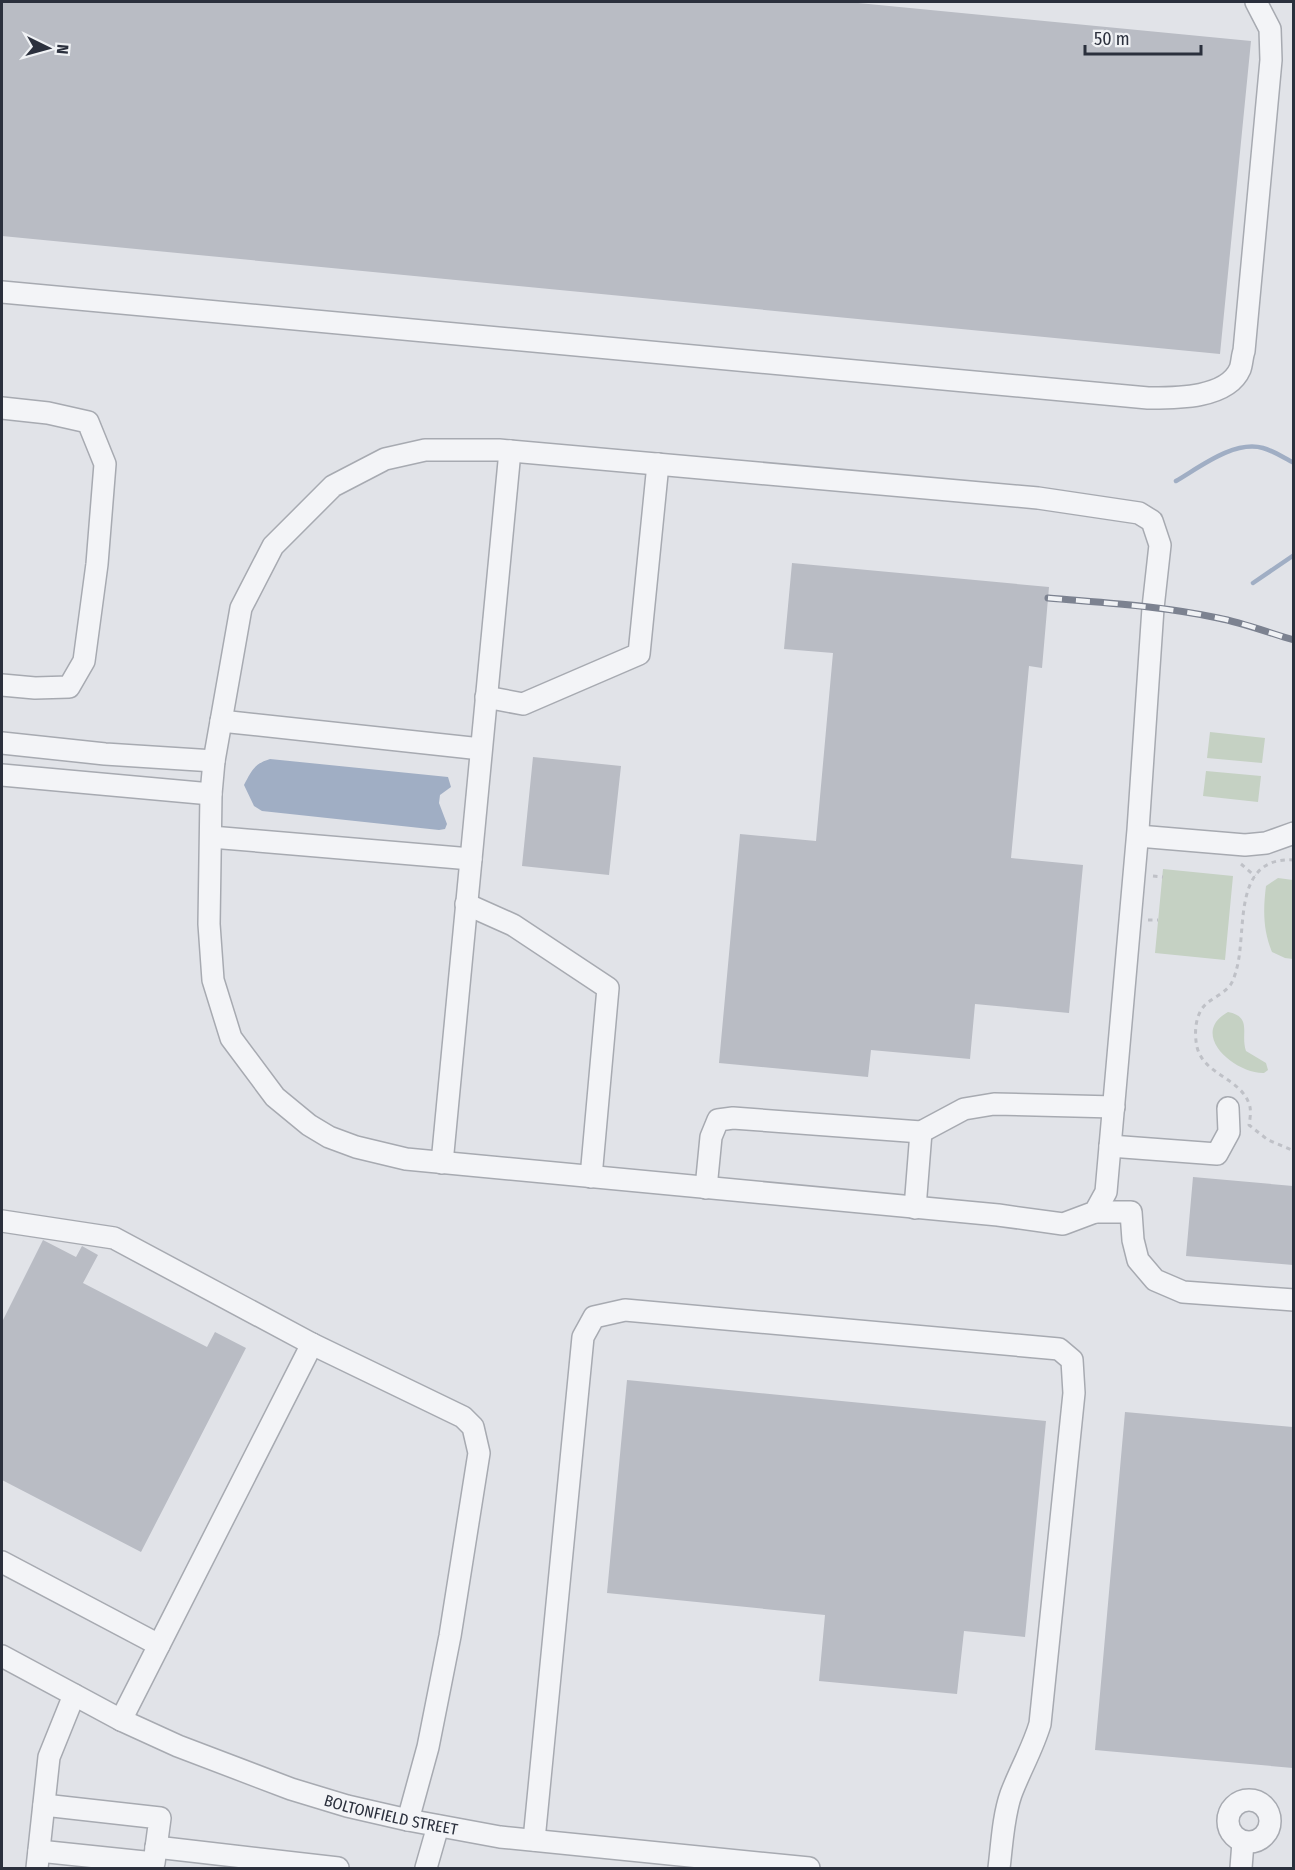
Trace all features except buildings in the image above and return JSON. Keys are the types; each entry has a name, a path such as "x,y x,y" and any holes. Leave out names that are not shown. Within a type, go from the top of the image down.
{"street":[{"path":"2,292 1148,398 1184,398 1216,390 1232,380 1240,370 1244,351 1271,60 1270,29 1256,2"},
{"path":"2,408 48,413 88,422 105,464 97,564 84,661 69,687 35,688 2,685"},
{"path":"1095,1212 1106,1192 1138,836 1153,608 1160,545 1152,521 1139,513 1038,498 510,451 425,450 385,459 333,486 273,546 241,608 214,761 211,794 209,924 213,980 231,1038 275,1097 309,1125 329,1137 356,1148 406,1159 442,1163 1063,1224 1095,1212 1131,1212 1132,1239 1138,1260 1155,1280 1183,1292 1293,1300"},
{"path":"442,1163 510,451"},
{"path":"486,697 523,704 639,654 658,464"},
{"path":"221,721 481,749"},
{"path":"2,743 105,754 214,761"},
{"path":"2,775 211,794"},
{"path":"1138,836 1245,845 1266,843 1293,832"},
{"path":"211,837 471,859"},
{"path":"466,904 513,925 608,988 591,1177"},
{"path":"706,1188 711,1137 718,1120 733,1118 921,1132 964,1109 994,1104 1114,1107"},
{"path":"1110,1146 1216,1154 1229,1132 1228,1108"},
{"path":"915,1208 921,1132"},
{"path":"2,1221 114,1238 312,1344 464,1417 472,1426 479,1453 450,1636 428,1746 408,1820"},
{"path":"534,1840 582,1337 594,1317 625,1310 1059,1349 1072,1360 1074,1393 1040,1724 1033,1746 1011,1795 1004,1826 999,1869"},
{"path":"121,1720 312,1344"},
{"path":"2,1562 159,1645"},
{"name":"BOLTONFIELD STREET","path":"2,1656 121,1720 178,1746 291,1789 347,1806 438,1826 534,1840 809,1869"},
{"path":"44,1805 160,1818 154,1863 38,1860 49,1757 74,1695"},
{"path":"426,1869 438,1826"},
{"path":"1240,1869 1243,1842"},
{"path":"156,1847 338,1869"}],"path":[{"path":"1293,860 1273,861 1262,866 1255,876 1246,899 1237,968 1231,984 1204,1005 1196,1021 1197,1048 1204,1062 1244,1093 1250,1108 1249,1125 1268,1140 1293,1150"},
{"path":"1238,862 1255,876"},
{"path":"1148,875 1163,877"},
{"path":"1143,919 1158,920"}],"green space":[{"path":"1210,732 1265,738 1262,763 1207,758"},
{"path":"1206,771 1261,776 1258,802 1203,796"},
{"path":"1163,869 1233,876 1225,960 1155,953"},
{"path":"1278,878 1293,880 1293,959 1272,952 1265,928 1266,886"},
{"path":"1228,1012 1241,1018 1246,1051 1266,1063 1268,1070 1264,1073 1252,1072 1229,1060 1214,1041 1213,1031 1217,1021"}],"water":[{"path":"270,759 448,777 451,787 440,795 439,803 447,824 445,829 439,830 262,811 254,806 244,785 254,768"}],"waterway":[{"path":"1176,481 1206,462 1241,448 1263,448 1294,463"},
{"path":"1253,583 1294,555"}],"railway":[{"path":"1048,598 1133,605 1197,614 1294,640"}]}
